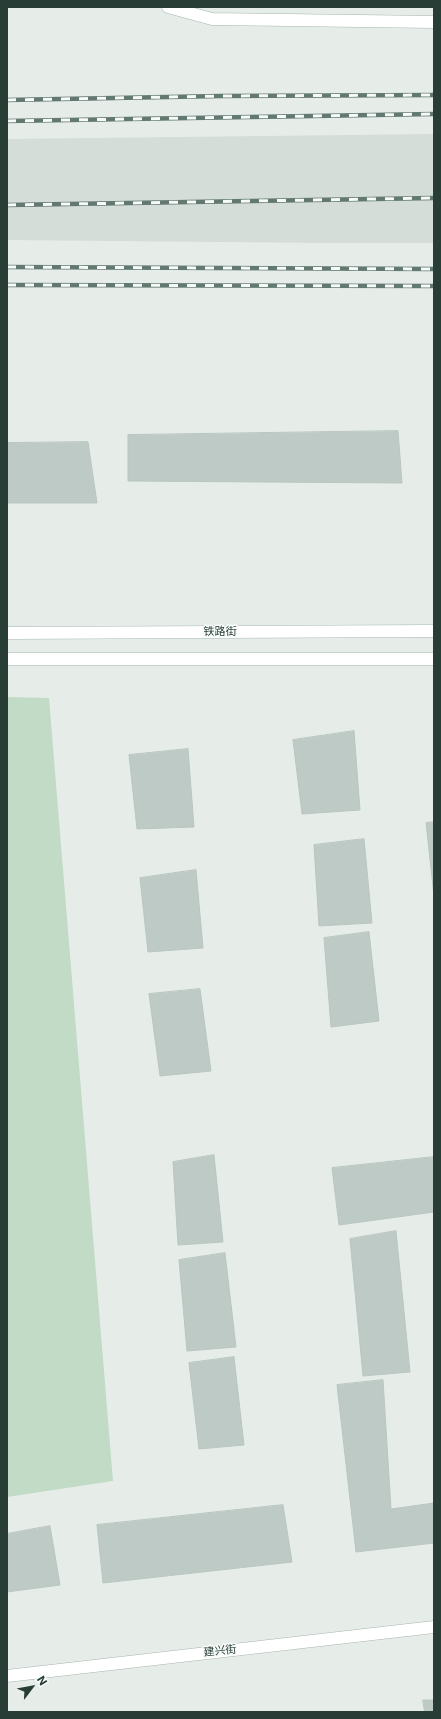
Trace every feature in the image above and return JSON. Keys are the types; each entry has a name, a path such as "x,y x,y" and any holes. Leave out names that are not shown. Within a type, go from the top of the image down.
{"main road":[{"path":"168,7 212,19 434,22"},
{"name":"铁路街","path":"7,633 434,631"},
{"path":"7,659 434,659"},
{"name":"建兴街","path":"7,1676 434,1627"}],"shaded area":[{"path":"434,134 434,243 7,240 7,139"}],"green space":[{"path":"7,697 49,698 113,1481 7,1497"}],"building":[{"path":"398,431 402,483 128,481 128,435"},
{"path":"88,442 97,503 7,503 7,443"},
{"path":"354,731 360,810 302,814 293,740"},
{"path":"188,749 194,827 137,829 129,755"},
{"path":"434,822 434,896 426,823"},
{"path":"364,839 372,923 319,926 314,845"},
{"path":"196,870 203,948 148,952 140,878"},
{"path":"369,932 379,1021 331,1027 324,938"},
{"path":"200,989 211,1071 160,1076 149,994"},
{"path":"214,1155 223,1242 178,1245 173,1162"},
{"path":"434,1157 434,1212 339,1225 332,1168"},
{"path":"396,1231 410,1372 363,1376 350,1239"},
{"path":"225,1253 236,1347 187,1351 179,1260"},
{"path":"234,1357 244,1445 199,1449 189,1363"},
{"path":"383,1380 391,1509 434,1503 434,1543 356,1552 337,1385"},
{"path":"283,1505 292,1562 103,1583 97,1525"},
{"path":"50,1526 60,1585 7,1592 7,1534"},
{"path":"423,1700 434,1700 434,1712 425,1712"}],"railway":[{"path":"7,100 221,96 434,95"},
{"path":"7,121 434,114"},
{"path":"7,205 434,198"},
{"path":"7,267 434,269"},
{"path":"7,285 434,286"}]}
